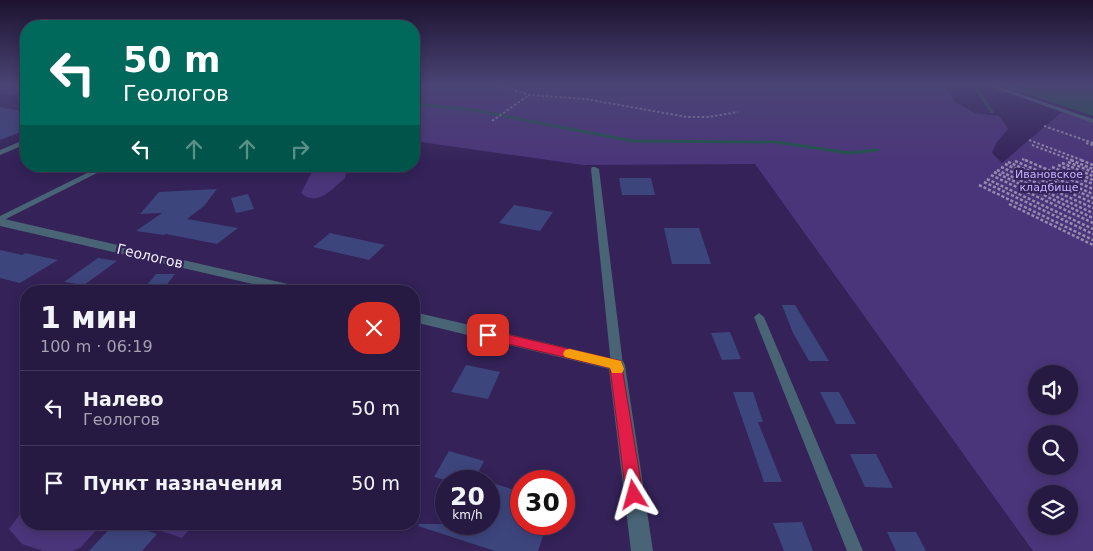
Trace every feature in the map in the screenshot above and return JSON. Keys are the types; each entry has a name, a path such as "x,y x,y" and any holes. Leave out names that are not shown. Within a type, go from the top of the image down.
{"street":[{"name":"Геологов","path":"0,220 276,285"},
{"path":"420,319 617,364 642,551"}],"lane":[{"path":"1063,111 1093,121"},
{"path":"0,153 20,144"},
{"path":"595,169 617,364"},
{"path":"0,220 95,172"},
{"path":"759,317 855,551"}],"path":[{"path":"492,122 505,111"},
{"path":"649,111 686,117 708,117 738,112"},
{"path":"1044,126 1093,144"},
{"path":"1048,129 1093,144"},
{"path":"1029,140 1093,165"},
{"path":"1032,145 1093,170"},
{"path":"1022,159 1093,189"},
{"path":"1015,161 1093,194"},
{"path":"1068,162 1093,170"},
{"path":"1093,198 1007,163 1093,203"},
{"path":"1062,163 1093,176"},
{"path":"1058,165 1093,180"},
{"path":"1052,167 1093,184"},
{"path":"1001,168 1093,208"},
{"path":"997,170 1093,213"},
{"path":"1093,218 992,174 1093,223"},
{"path":"987,179 1093,228"},
{"path":"984,182 1093,234"},
{"path":"979,185 1093,240"},
{"path":"1009,204 1093,244"}],"green space":[{"name":"Ивановское кладбище","path":"420,111 971,111 999,116 1008,129 997,142 992,153 1002,163 1062,112 1093,123 1093,551 1033,551 755,164 583,165 420,142"},
{"path":"312,172 346,172 345,178 324,195 313,198 301,193"},
{"path":"20,514 20,530 97,530 81,547 73,551 43,551 22,544 9,529"},
{"path":"159,530 189,530 182,538"}],"shaded area":[{"path":"1077,111 1093,111 1093,116"}],"building":[{"path":"0,111 20,111 20,132 0,140"},
{"path":"619,178 651,178 655,195 622,195"},
{"path":"217,189 204,206 187,219 238,228 217,244 166,234 136,231 162,213 140,214 159,192"},
{"path":"248,194 254,209 236,213 231,198"},
{"path":"514,205 553,212 540,231 499,223"},
{"path":"664,228 699,228 711,264 672,264"},
{"path":"330,233 385,245 369,260 313,247"},
{"path":"0,250 58,260 20,283 0,278"},
{"path":"98,258 117,261 84,285 64,282"},
{"path":"156,274 175,274 167,285 147,285"},
{"path":"782,305 795,305 829,361 809,361 793,333"},
{"path":"730,332 741,359 722,360 711,333"},
{"path":"466,365 500,372 488,399 451,392"},
{"path":"733,392 753,392 763,422 758,422 782,482 764,482"},
{"path":"820,392 839,392 856,424 836,424"},
{"path":"449,451 484,461 480,470 438,470"},
{"path":"850,454 876,454 893,488 865,487"},
{"path":"500,485 510,489 510,535 543,535 538,551 495,551 446,535 500,535"},
{"path":"802,522 813,551 784,551 773,523"},
{"path":"420,524 435,524 435,532 420,527"},
{"path":"108,530 145,530 157,534 142,551 89,551"},
{"path":"887,532 916,532 926,551 896,551"}],"waterway":[{"path":"478,111 632,141 776,142 849,153 877,150"}],"slow traffic":[{"path":"570,354 617,364 617,369"}],"route":[{"path":"488,335 617,364 634,495"}]}
